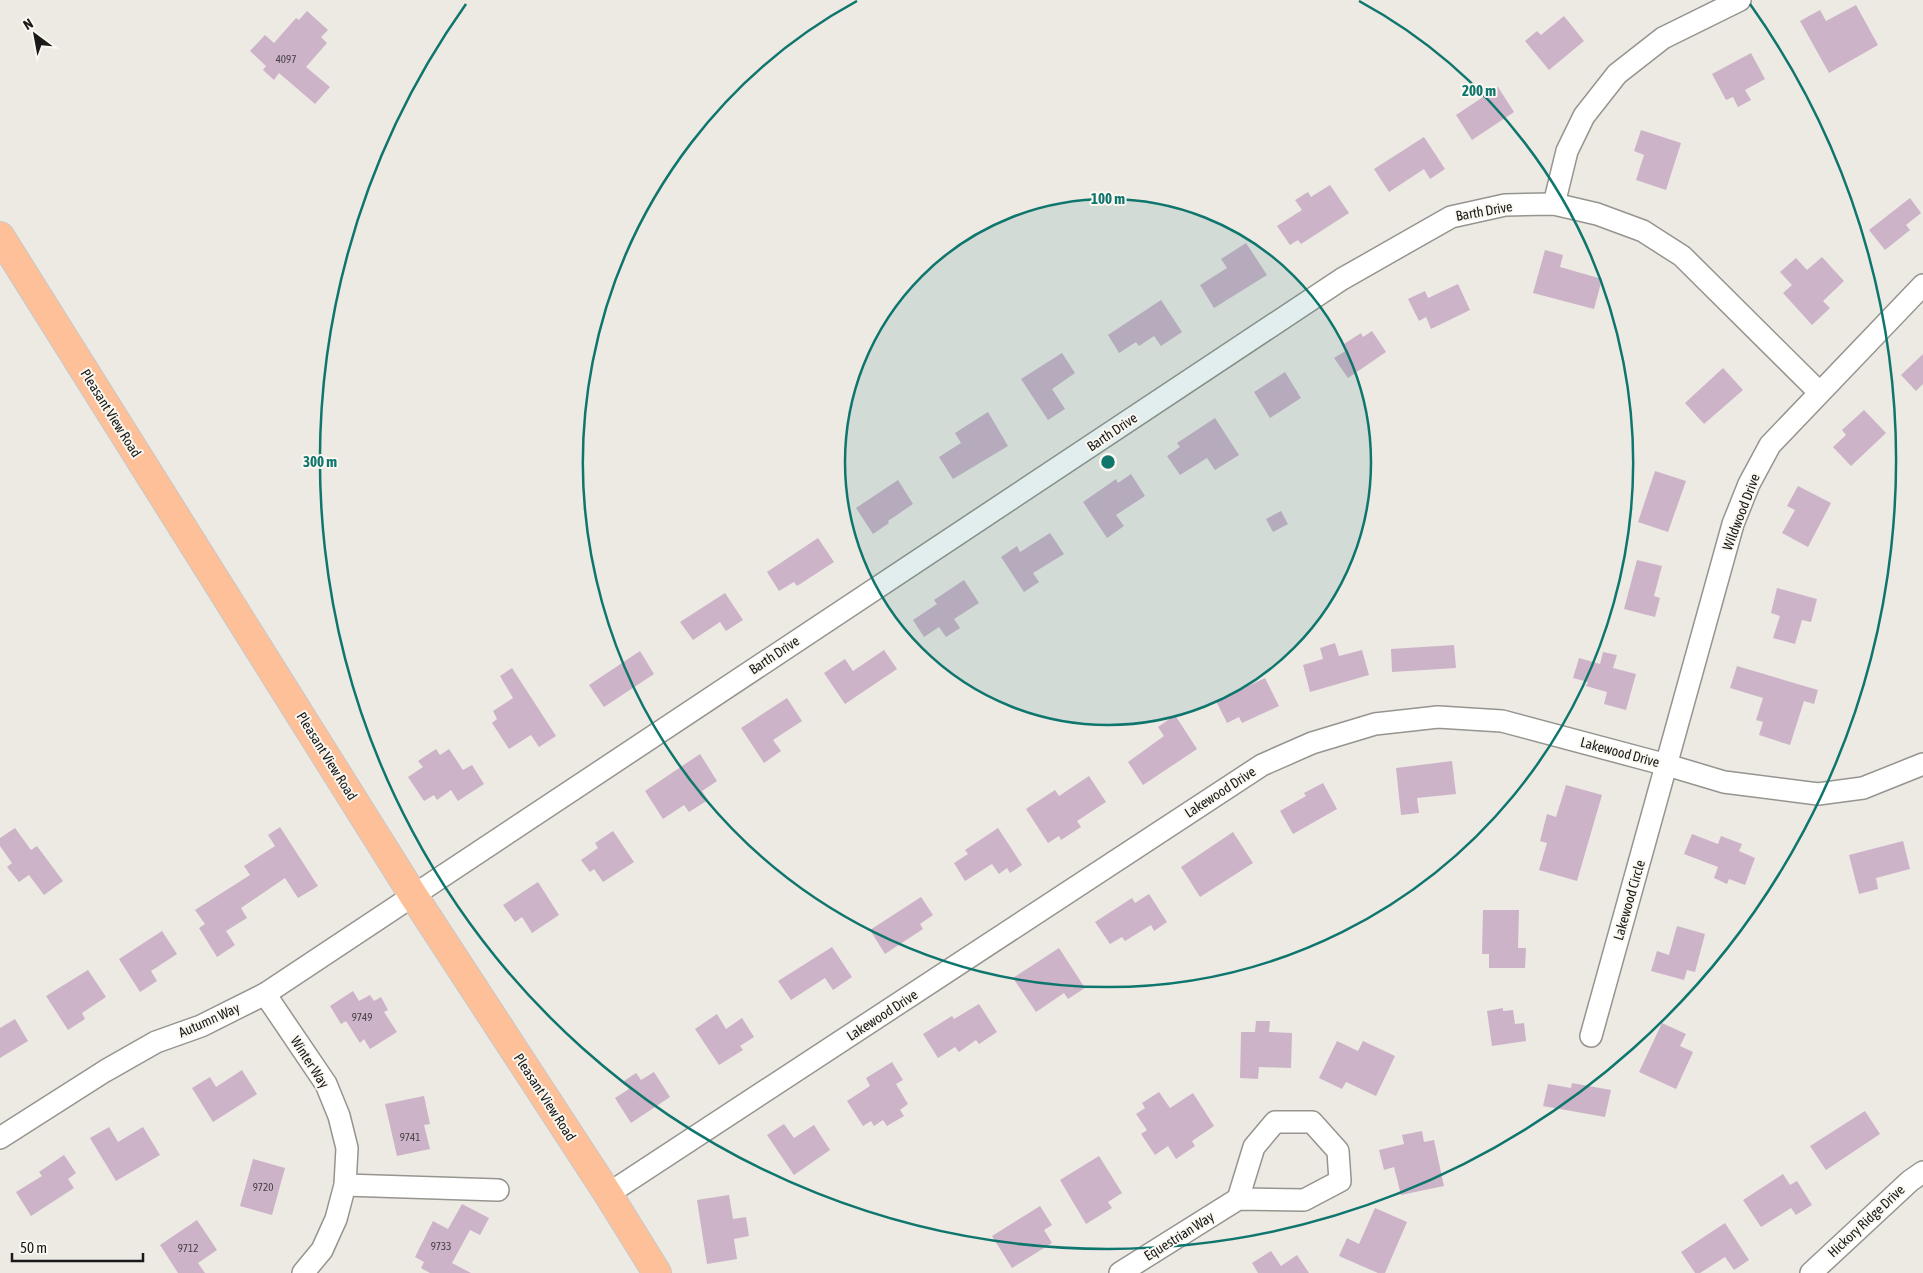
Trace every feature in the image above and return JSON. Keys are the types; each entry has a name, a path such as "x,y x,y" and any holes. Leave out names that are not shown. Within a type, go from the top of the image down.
{"main road":[{"name":"Pleasant View Road","path":"0,236 413,894 608,1194 657,1273"}],"street":[{"path":"1554,204 1567,152 1584,116 1617,74 1664,38 1740,0"},
{"name":"Barth Drive","path":"413,894 1342,279 1451,217 1505,205 1554,204 1597,214 1643,231 1682,256 1819,392"},
{"name":"Wildwood Drive","path":"1667,765 1734,524 1749,484 1770,445 1923,285"},
{"name":"Lakewood Drive","path":"608,1194 1262,765 1312,743 1375,724 1438,717 1502,721 1724,782 1818,794 1863,788 1923,764"},
{"name":"Lakewood Circle","path":"1591,1036 1667,765"},
{"name":"Autumn Way","path":"0,1138 105,1071 156,1042 201,1026 265,994 413,894"},
{"name":"Winter Way","path":"265,994 326,1084 339,1116 346,1148 345,1185 336,1219 322,1250 303,1273"},
{"path":"1275,1122 1312,1122 1338,1150 1340,1180 1304,1200 1238,1199 1254,1147 1275,1122"},
{"name":"Hickory Ridge Drive","path":"1811,1273 1910,1180 1923,1172"},
{"path":"345,1185 498,1190"},
{"name":"Equestrian Way","path":"1120,1273 1238,1199"}],"building":[{"path":"1856,5 1878,45 1829,73 1800,21 1820,10 1826,21"},
{"path":"307,11 328,30 321,37 327,43 306,67 330,87 315,104 279,73 274,80 263,70 266,66 250,51 265,35 274,43 296,18 299,20"},
{"path":"1564,16 1584,41 1549,70 1525,41 1537,31 1541,35"},
{"path":"1751,53 1765,79 1745,90 1751,100 1738,107 1733,97 1726,100 1712,74"},
{"path":"1498,87 1514,112 1472,140 1456,115"},
{"path":"1641,130 1681,143 1666,190 1636,180 1644,155 1634,151"},
{"path":"1424,137 1445,169 1430,179 1424,169 1389,192 1374,169"},
{"path":"1330,185 1349,213 1301,244 1298,240 1290,245 1277,226 1302,210 1295,200 1308,192 1311,197"},
{"path":"1910,198 1921,213 1906,225 1910,230 1885,250 1869,230"},
{"path":"1246,243 1267,275 1214,308 1200,285 1227,268 1221,259"},
{"path":"1545,250 1563,255 1560,267 1602,279 1594,309 1533,293"},
{"path":"1822,257 1844,281 1823,301 1830,308 1812,325 1783,293 1792,285 1780,272 1796,258 1807,270"},
{"path":"1458,284 1470,310 1431,329 1426,317 1419,321 1408,299 1425,291 1428,298"},
{"path":"1161,300 1182,332 1161,346 1154,336 1139,346 1136,342 1119,353 1108,335"},
{"path":"1372,331 1386,352 1348,378 1334,358 1347,350 1344,344 1361,333 1363,337"},
{"path":"1062,353 1075,373 1052,389 1065,409 1048,420 1021,379"},
{"path":"1923,354 1923,384 1916,391 1901,375"},
{"path":"1723,368 1743,390 1704,424 1685,403"},
{"path":"1285,372 1301,398 1270,418 1254,392"},
{"path":"1864,410 1886,433 1851,466 1833,447 1846,435 1842,430"},
{"path":"988,412 1008,446 953,479 939,457 961,443 955,433"},
{"path":"1215,418 1239,455 1215,470 1207,458 1180,475 1167,456 1180,447 1177,443"},
{"path":"1655,471 1686,481 1668,532 1638,522"},
{"path":"1131,474 1145,496 1116,515 1124,526 1107,538 1083,502 1116,479 1118,483"},
{"path":"898,480 913,504 873,534 856,508"},
{"path":"1798,486 1831,503 1808,547 1782,533 1795,510 1787,506"},
{"path":"1281,511 1288,524 1273,532 1266,519"},
{"path":"1050,533 1064,554 1033,573 1039,582 1024,592 1001,557 1017,546 1020,552"},
{"path":"818,538 834,562 797,586 794,582 779,591 767,572"},
{"path":"1637,560 1662,566 1654,596 1660,598 1655,617 1624,609"},
{"path":"964,580 979,603 954,619 960,628 946,637 939,627 924,637 913,620 937,604 934,600"},
{"path":"1777,588 1817,599 1811,622 1802,620 1795,644 1773,638 1780,616 1771,613"},
{"path":"725,593 743,620 726,631 720,622 693,640 680,622"},
{"path":"1335,643 1339,656 1362,650 1369,675 1310,692 1303,665 1323,659 1320,648"},
{"path":"1454,645 1456,668 1392,672 1391,649"},
{"path":"884,650 897,669 845,704 824,673 845,659 853,671"},
{"path":"640,651 654,674 604,707 589,685"},
{"path":"1603,652 1617,655 1613,668 1636,674 1626,710 1604,704 1607,692 1586,686 1588,682 1573,678 1579,658 1600,664"},
{"path":"1737,666 1818,690 1814,704 1804,701 1790,745 1759,735 1763,722 1756,720 1763,698 1730,688"},
{"path":"512,668 556,736 539,747 531,735 509,749 492,723 497,719 493,711 513,698 500,676"},
{"path":"1265,678 1279,706 1242,723 1239,717 1227,723 1216,701"},
{"path":"787,698 802,721 773,740 781,751 764,763 741,728"},
{"path":"1175,715 1197,749 1143,785 1128,762 1164,736 1158,727"},
{"path":"436,749 440,755 449,749 463,770 472,765 484,784 458,801 451,790 437,800 434,795 424,801 408,777 423,767 418,761"},
{"path":"700,754 717,781 702,791 708,800 689,812 684,805 663,819 645,791"},
{"path":"1452,761 1456,794 1417,798 1419,813 1401,815 1396,768"},
{"path":"1089,776 1106,802 1077,821 1081,827 1061,840 1059,836 1048,843 1026,809 1055,790 1059,796"},
{"path":"1323,783 1337,809 1293,834 1280,811 1306,796 1304,793"},
{"path":"1566,785 1602,795 1577,881 1539,870 1547,843 1540,841 1547,814 1556,817"},
{"path":"280,827 318,886 298,898 285,878 241,908 247,918 226,931 235,945 217,957 199,928 205,924 195,910 250,875 244,866 275,846 268,835"},
{"path":"15,828 31,850 37,846 63,881 44,895 29,875 19,882 7,867 12,863 0,846 0,838"},
{"path":"998,828 1022,865 1010,873 1007,868 999,874 992,864 965,881 954,863 968,854 965,850"},
{"path":"613,831 634,862 603,882 594,869 590,872 581,860 598,848 595,843"},
{"path":"1233,832 1253,863 1200,897 1181,867"},
{"path":"1692,834 1718,844 1721,836 1742,844 1739,851 1755,858 1745,885 1729,879 1727,884 1714,878 1718,867 1684,854"},
{"path":"1903,841 1910,869 1876,878 1878,889 1859,894 1849,855"},
{"path":"538,882 559,915 532,933 522,917 515,922 503,905"},
{"path":"1149,894 1167,922 1154,931 1151,925 1125,941 1122,937 1110,944 1095,922 1132,898 1135,903"},
{"path":"921,897 933,915 920,924 923,929 885,954 870,930"},
{"path":"1483,910 1519,910 1518,948 1526,948 1525,968 1489,968 1489,954 1482,954"},
{"path":"1677,926 1705,934 1695,972 1687,970 1684,980 1651,971 1657,951 1669,955"},
{"path":"162,931 177,954 151,971 157,981 140,992 119,959"},
{"path":"832,947 852,977 833,990 825,978 791,1000 778,981"},
{"path":"1059,948 1085,988 1068,999 1064,993 1036,1012 1013,978"},
{"path":"88,970 106,997 82,1013 85,1019 68,1030 46,996"},
{"path":"353,991 359,1001 370,995 374,1001 381,997 388,1010 384,1012 397,1032 370,1049 364,1039 360,1043 346,1021 341,1024 330,1006"},
{"path":"979,1004 997,1032 979,1044 976,1040 959,1052 955,1047 938,1058 923,1034 952,1016 954,1019"},
{"path":"1503,1008 1503,1011 1513,1010 1515,1024 1524,1023 1526,1041 1492,1046 1487,1011"},
{"path":"717,1014 726,1029 742,1018 754,1037 740,1046 743,1050 719,1065 695,1029"},
{"path":"15,1019 28,1041 0,1058 0,1028"},
{"path":"1256,1021 1270,1021 1269,1032 1292,1033 1291,1068 1259,1067 1258,1079 1240,1078 1241,1032 1255,1032"},
{"path":"1662,1023 1686,1034 1680,1046 1693,1052 1676,1089 1639,1072"},
{"path":"1337,1041 1358,1051 1363,1041 1395,1056 1376,1096 1346,1082 1342,1089 1319,1078"},
{"path":"892,1062 903,1080 896,1084 908,1104 900,1110 904,1116 887,1126 883,1120 874,1126 871,1121 863,1126 847,1101 870,1086 866,1078"},
{"path":"242,1070 257,1094 213,1122 192,1088 210,1077 216,1087"},
{"path":"654,1072 670,1097 631,1123 615,1098 629,1089 624,1081 636,1073 641,1080"},
{"path":"1572,1083 1611,1090 1605,1117 1543,1106 1548,1084 1571,1088"},
{"path":"1159,1092 1170,1108 1193,1093 1214,1126 1192,1141 1195,1146 1176,1159 1168,1146 1155,1155 1141,1134 1147,1130 1136,1114 1145,1108 1142,1103"},
{"path":"424,1096 430,1124 424,1125 430,1149 397,1156 385,1104"},
{"path":"1865,1111 1880,1134 1826,1170 1810,1146"},
{"path":"784,1124 794,1138 814,1125 830,1150 794,1175 767,1135"},
{"path":"109,1127 118,1142 143,1127 160,1155 116,1181 90,1138"},
{"path":"1422,1131 1424,1142 1434,1140 1444,1186 1401,1195 1394,1167 1384,1170 1379,1150 1404,1144 1402,1135"},
{"path":"64,1155 76,1173 68,1179 74,1188 31,1216 16,1192 42,1176 39,1172"},
{"path":"1099,1156 1122,1193 1108,1202 1112,1208 1086,1224 1060,1180"},
{"path":"253,1159 285,1168 272,1215 240,1206"},
{"path":"1783,1174 1790,1185 1797,1181 1812,1205 1796,1215 1791,1208 1761,1227 1743,1200"},
{"path":"729,1195 733,1219 746,1217 749,1236 734,1239 737,1259 707,1264 697,1200"},
{"path":"462,1204 489,1218 480,1235 470,1230 452,1263 471,1273 430,1273 421,1268 424,1262 415,1257 433,1221 448,1229"},
{"path":"1040,1206 1052,1225 1044,1230 1052,1243 1012,1268 992,1236"},
{"path":"1375,1208 1407,1222 1385,1273 1378,1273 1339,1256 1347,1238 1359,1244"},
{"path":"197,1220 217,1250 198,1263 205,1273 178,1273 160,1245"},
{"path":"1725,1223 1749,1260 1734,1270 1725,1257 1700,1273 1695,1273 1681,1252"},
{"path":"1271,1251 1281,1266 1297,1255 1309,1273 1258,1273 1252,1263"}]}
